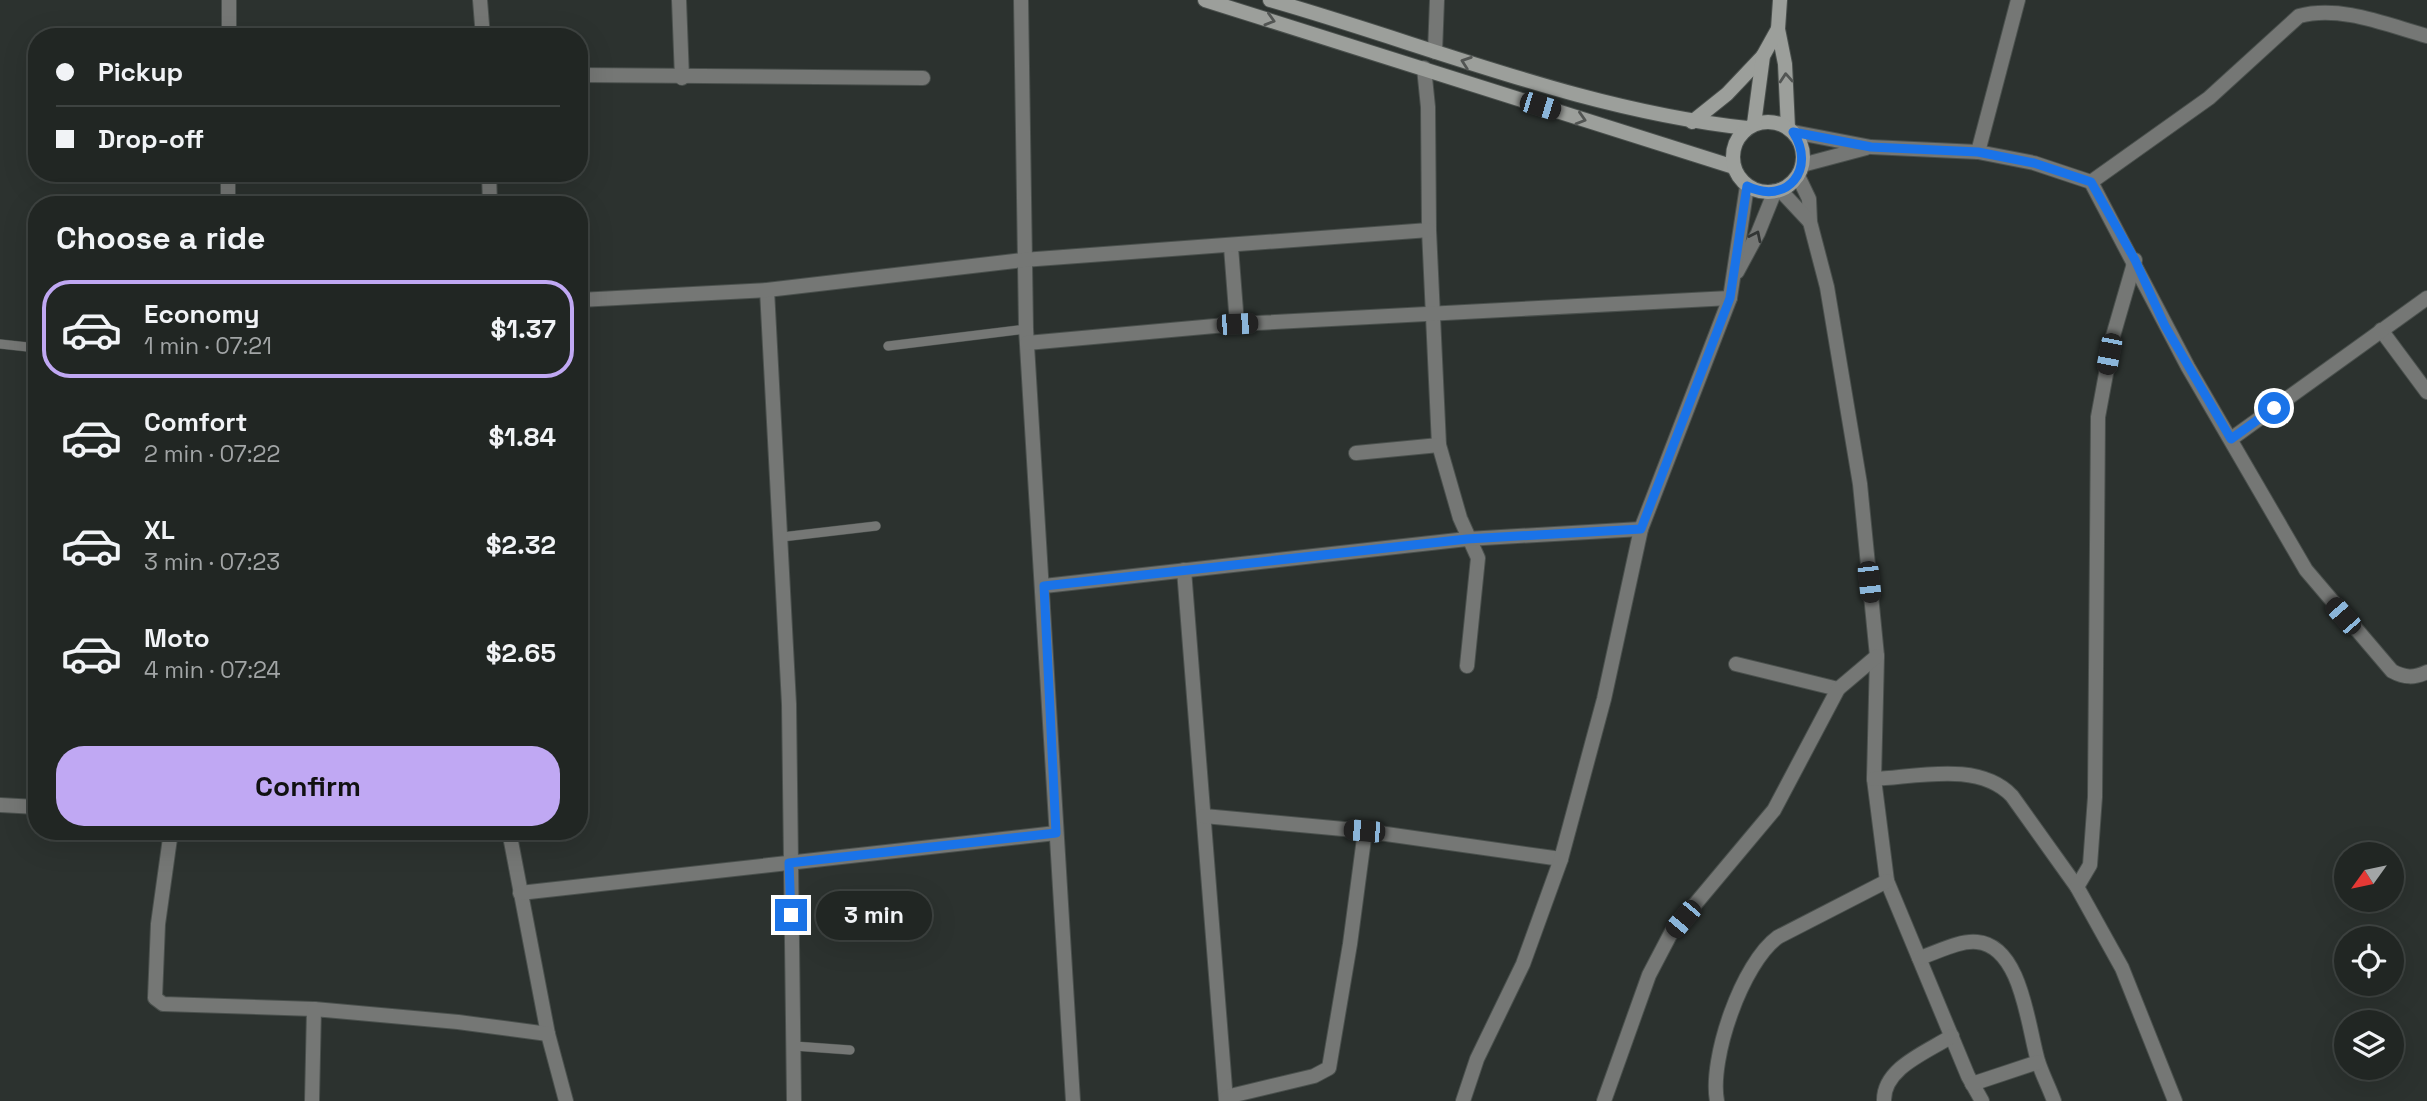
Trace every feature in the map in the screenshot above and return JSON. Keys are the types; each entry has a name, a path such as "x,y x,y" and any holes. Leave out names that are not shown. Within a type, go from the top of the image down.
{"street":[{"path":"229,0 229,28"},
{"path":"480,0 482,28"},
{"path":"679,0 682,78"},
{"path":"1021,0 1023,260 1073,1101"},
{"path":"1205,0 1734,167"},
{"path":"1270,0 1494,72 1692,122 1751,126 1777,122 1791,130 1871,147 1978,152 2034,163 2091,182 2135,260 2165,326 2320,589 2392,671 2400,676 2416,677 2427,672"},
{"path":"1435,52 1437,0"},
{"path":"1780,0 1778,29 1785,64 1791,130 1803,153 1800,170 1827,287 1860,484 1877,656 1874,779 1887,881 1972,1084 1982,1101"},
{"path":"1978,152 2018,0"},
{"path":"2091,182 2209,98 2300,16 2316,12 2347,14 2427,36"},
{"path":"1692,122 1727,94 1763,56 1778,29"},
{"path":"1763,56 1751,126 1734,144 1734,167 1747,186 1758,191 1778,190 1810,222"},
{"path":"1424,68 1428,107 1429,230 1439,445 1467,539 1478,558 1467,666"},
{"path":"1489,91 1494,72"},
{"path":"588,75 923,78"},
{"path":"1733,280 1778,190 1800,170 1871,147"},
{"path":"1463,1101 1477,1059 1523,964 1561,859 1604,699 1641,529 1730,298 1747,186"},
{"path":"588,300 767,290 1023,260 1231,247 1429,230"},
{"path":"1231,247 1237,324"},
{"path":"2077,887 2090,864 2095,797 2098,417 2113,336 2135,260"},
{"path":"767,290 789,704 794,1101"},
{"path":"1027,336 1730,298"},
{"path":"2231,439 2427,298"},
{"path":"2381,330 2427,392"},
{"path":"1356,453 1439,445"},
{"path":"1044,586 1467,539 1641,529"},
{"path":"1184,570 1212,953 1226,1099 1314,1076 1329,1068 1350,944 1364,831"},
{"path":"1604,1101 1657,956 1671,933 1774,810 1838,690 1877,656"},
{"path":"1736,664 1838,690"},
{"path":"1874,779 1965,775 2000,783 2077,887 2122,968 2175,1101"},
{"path":"0,805 28,807"},
{"path":"1203,817 1364,831 1561,859"},
{"path":"520,894 1056,833"},
{"path":"170,840 158,924 155,998 163,1004 314,1009 458,1022 548,1034"},
{"path":"511,840 548,1034 566,1101"},
{"path":"1717,1101 1714,1083 1728,1024 1765,948 1778,937 1887,881"},
{"path":"1919,958 1970,942 1993,948 2023,995 2038,1062 2054,1101"},
{"path":"312,1101 314,1009"},
{"path":"1884,1101 1886,1084 1895,1073 1952,1036"},
{"path":"1972,1084 2038,1062"}],"lane":[{"path":"888,346 1027,336"},
{"path":"0,344 28,347"},
{"path":"782,537 876,526"},
{"path":"794,1046 850,1050"}],"route":[{"path":"791,915 789,863 1056,833 1044,586 1467,539 1641,529 1711,355 1730,298 1747,186 1758,191 1780,190 1798,176 1803,153 1793,132 1871,147 1978,152 2034,163 2091,182 2135,260 2165,326 2231,439 2274,408"}]}
